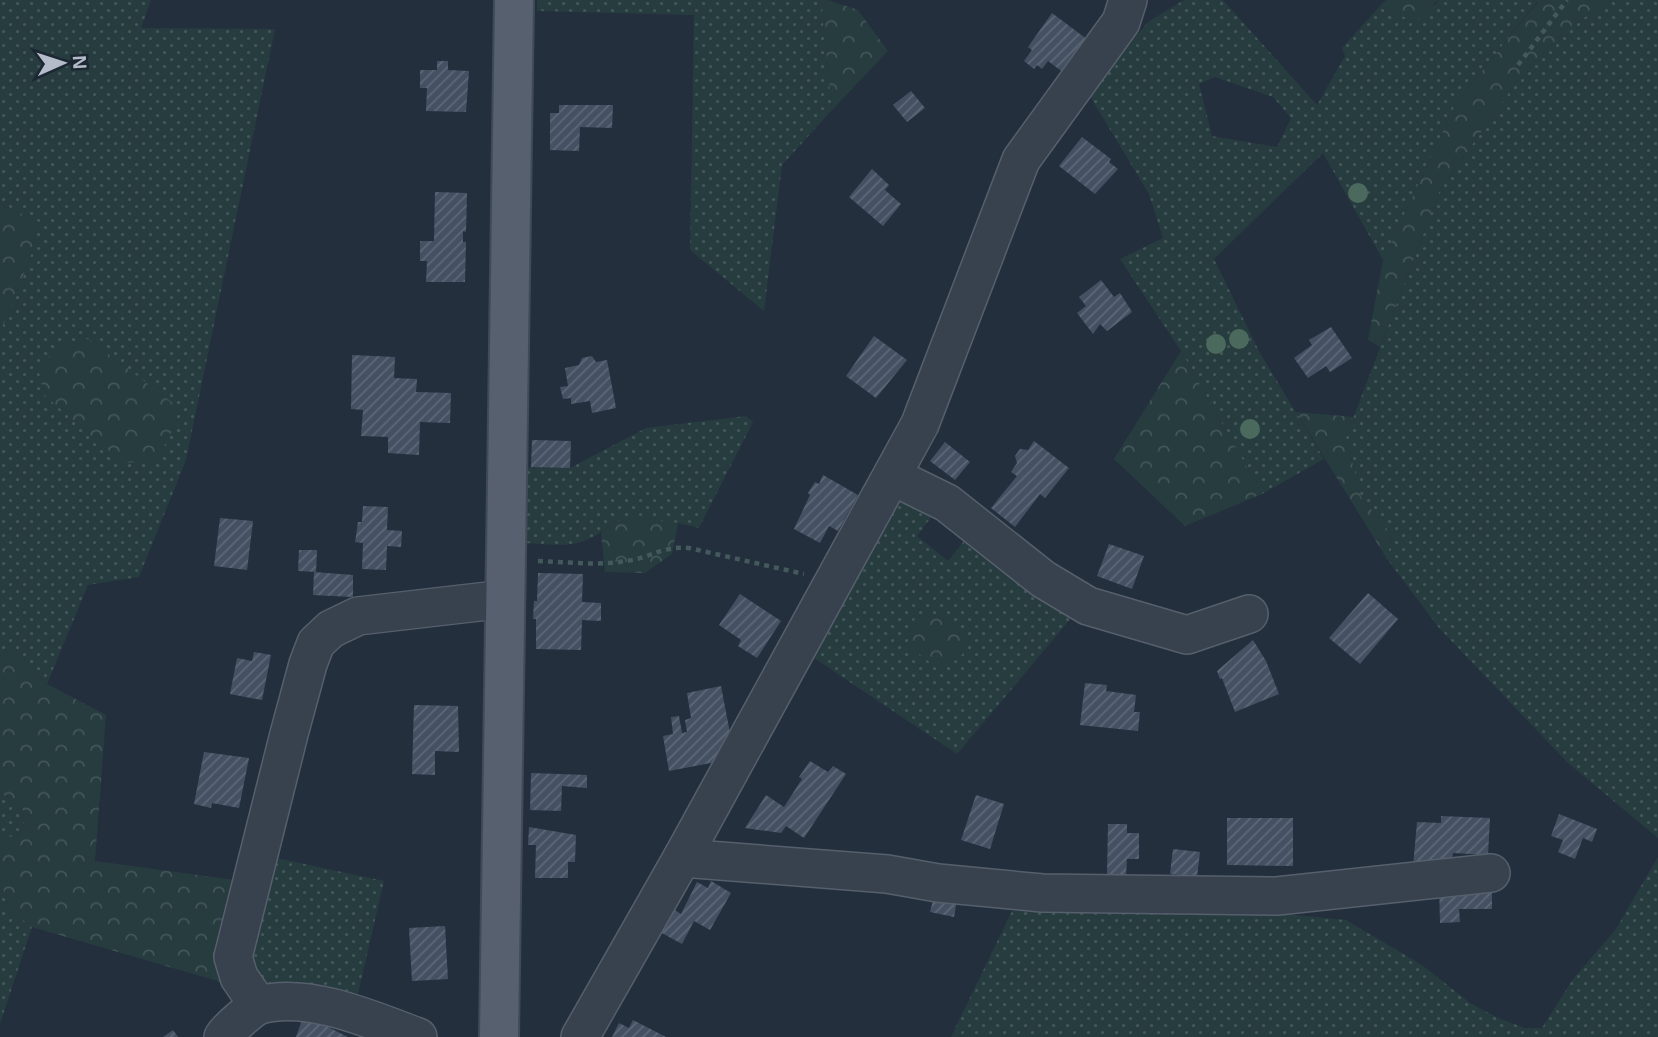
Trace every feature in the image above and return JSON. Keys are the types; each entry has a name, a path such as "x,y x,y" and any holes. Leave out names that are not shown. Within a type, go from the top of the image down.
{"main road":[{"path":"499,1037 514,0"}],"street":[{"path":"580,1037 682,858 920,424 1021,160 1121,23 1129,0"},
{"path":"892,475 947,503 1043,579 1088,606 1181,634 1194,634 1206,615 1249,614"},
{"path":"258,1005 239,977 233,957 289,734 316,643 331,629 358,616 505,598"},
{"path":"682,858 887,874 938,883 1042,894 1276,896 1491,873"},
{"path":"223,1037 258,1005 296,1002 342,1009 418,1037"}],"path":[{"path":"1518,65 1567,0"},
{"path":"506,560 608,564 630,561 670,547 689,548 835,580"}],"green space":[{"path":"0,0 151,0 141,28 275,29 186,460 139,577 88,585 47,684 20,656 0,649 0,333 29,262 39,222 0,203"},
{"path":"537,0 828,0 822,11 832,110 782,165 764,311 690,250 694,15 537,11"},
{"path":"828,0 858,10 888,51 832,110 822,11"},
{"path":"1184,0 1223,0 1317,105 1345,56 1342,48 1381,5 1401,16 1436,4 1438,0 1537,2 1456,103 1383,260 1323,153 1214,259 1260,353 1324,459 1262,494 1181,351 1120,259 1163,238 1149,194 1088,93 1148,22","holes":["1215,77 1273,97 1291,118 1277,147 1212,136 1199,84"]},
{"path":"1386,0 1438,0 1416,21 1381,5"},
{"path":"1534,0 1611,0 1568,28 1517,81 1440,190 1380,347 1368,340 1383,260 1456,103 1537,3"},
{"path":"1611,0 1658,0 1658,838 1567,762 1439,628 1387,559 1392,535 1361,497 1346,437 1440,190 1517,81 1568,28"},
{"path":"0,203 39,222 29,262 0,333"},
{"path":"89,339 178,407 170,436 153,461 123,463 44,395 39,372 58,343"},
{"path":"1181,351 1262,494 1185,526 1114,459"},
{"path":"1296,412 1354,417 1346,437 1361,497 1392,535 1387,559"},
{"path":"746,416 753,422 699,528 678,523 616,521 582,542 562,545 523,543 525,469 570,468 646,428"},
{"path":"904,495 932,516 917,536 948,561 964,541 975,539 1073,616 957,754 808,654 891,500","holes":["939,615 969,643 917,618"]},
{"path":"636,517 678,523 672,554 645,573 605,572 601,533 616,521"},
{"path":"939,615 969,643 956,660 935,666 912,649 906,630 916,618"},
{"path":"0,649 20,656 47,684 106,715 95,861 242,881 228,984 32,927 8,908 0,876 0,836 15,837 24,828 23,810 0,792"},
{"path":"0,792 23,810 24,828 15,837 0,836"},
{"path":"272,857 384,881 356,1002 266,991 247,971"},
{"path":"1658,857 1658,1037 951,1037 1012,911 1074,908 1246,910 1346,920 1422,965 1470,1003 1525,1028 1542,1028 1573,979 1616,929"},
{"path":"0,876 8,908 32,927 0,1024"}],"building":[{"path":"1052,13 1088,40 1064,73 1048,61 1042,69 1037,65 1034,69 1024,61 1032,50 1028,47"},
{"path":"437,61 448,61 448,70 469,71 466,112 426,111 427,88 420,88 420,70 437,70"},
{"path":"911,91 925,108 907,122 893,105"},
{"path":"559,105 613,105 612,128 580,127 579,151 550,150 550,113 559,113"},
{"path":"1082,137 1111,159 1109,162 1118,169 1095,194 1059,166"},
{"path":"872,169 889,185 885,190 901,204 883,226 849,197"},
{"path":"435,192 467,193 466,232 463,231 463,242 466,242 465,282 426,282 427,261 420,261 420,241 434,241"},
{"path":"1101,280 1114,297 1120,293 1132,312 1107,331 1100,324 1093,334 1077,313 1086,306 1079,297"},
{"path":"1331,327 1352,358 1330,372 1326,366 1308,378 1294,358 1312,345 1309,340"},
{"path":"874,336 907,360 876,398 846,376"},
{"path":"352,355 395,357 394,378 417,379 416,392 451,393 450,423 420,422 419,455 388,453 388,437 361,436 363,410 351,409"},
{"path":"592,356 596,362 607,360 616,408 592,413 590,401 571,404 571,398 563,399 560,387 568,386 565,368 579,365 582,358"},
{"path":"532,440 571,441 570,468 531,467"},
{"path":"1034,441 1069,468 1045,498 1040,494 1015,527 991,508 1017,476 1011,472 1017,463 1015,456 1020,449 1028,450"},
{"path":"945,442 970,462 955,480 930,461"},
{"path":"823,475 858,495 838,531 829,526 820,543 794,529 810,495 808,493 815,482 819,484"},
{"path":"363,506 388,507 387,530 402,531 401,547 387,546 386,570 362,569 363,543 355,542 358,522 362,522"},
{"path":"220,518 253,521 247,570 214,566"},
{"path":"1109,544 1144,556 1132,589 1097,576"},
{"path":"299,550 317,550 316,572 298,571"},
{"path":"314,572 353,575 353,597 313,595"},
{"path":"538,573 583,574 582,602 601,603 601,621 582,620 581,650 536,649 536,619 533,619"},
{"path":"1368,593 1398,619 1360,664 1329,638"},
{"path":"740,594 781,621 757,658 738,646 741,640 719,625"},
{"path":"1253,640 1266,661 1279,694 1235,712 1217,671"},
{"path":"254,652 271,655 262,700 230,694 237,658 252,661"},
{"path":"1085,683 1107,685 1106,691 1136,695 1134,712 1140,712 1138,731 1080,725"},
{"path":"721,686 730,733 716,762 669,771 663,736 673,734 671,717 679,716 682,733 687,732 685,720 691,718 687,693"},
{"path":"414,705 458,706 459,752 435,751 435,775 412,774"},
{"path":"204,752 249,758 239,808 212,803 211,808 194,804"},
{"path":"810,761 828,772 833,766 846,774 804,838 786,826 781,833 745,828 766,795 784,807"},
{"path":"531,773 587,775 587,788 562,786 561,811 530,810"},
{"path":"976,795 1004,804 990,849 961,840"},
{"path":"1559,814 1597,829 1592,842 1583,838 1575,859 1558,852 1563,840 1551,836"},
{"path":"1441,816 1490,818 1488,855 1453,853 1452,858 1444,858 1444,868 1413,867 1417,822 1441,823"},
{"path":"1227,818 1293,818 1293,866 1227,865"},
{"path":"1108,824 1127,824 1127,833 1139,833 1139,859 1127,859 1126,875 1107,875"},
{"path":"529,827 576,835 575,862 568,862 568,878 535,878 536,845 528,845"},
{"path":"1173,849 1200,852 1197,877 1170,874"},
{"path":"711,881 731,893 710,930 694,921 682,944 660,932 673,909 681,914 697,882 708,888"},
{"path":"1492,882 1492,909 1459,909 1460,922 1440,923 1439,883"},
{"path":"934,896 957,900 954,917 930,912"},
{"path":"445,926 448,979 412,981 409,928"},
{"path":"302,1020 326,1026 348,1037 296,1037"},
{"path":"633,1020 666,1037 612,1037 619,1023 629,1028"},
{"path":"173,1030 178,1037 163,1037"}]}
